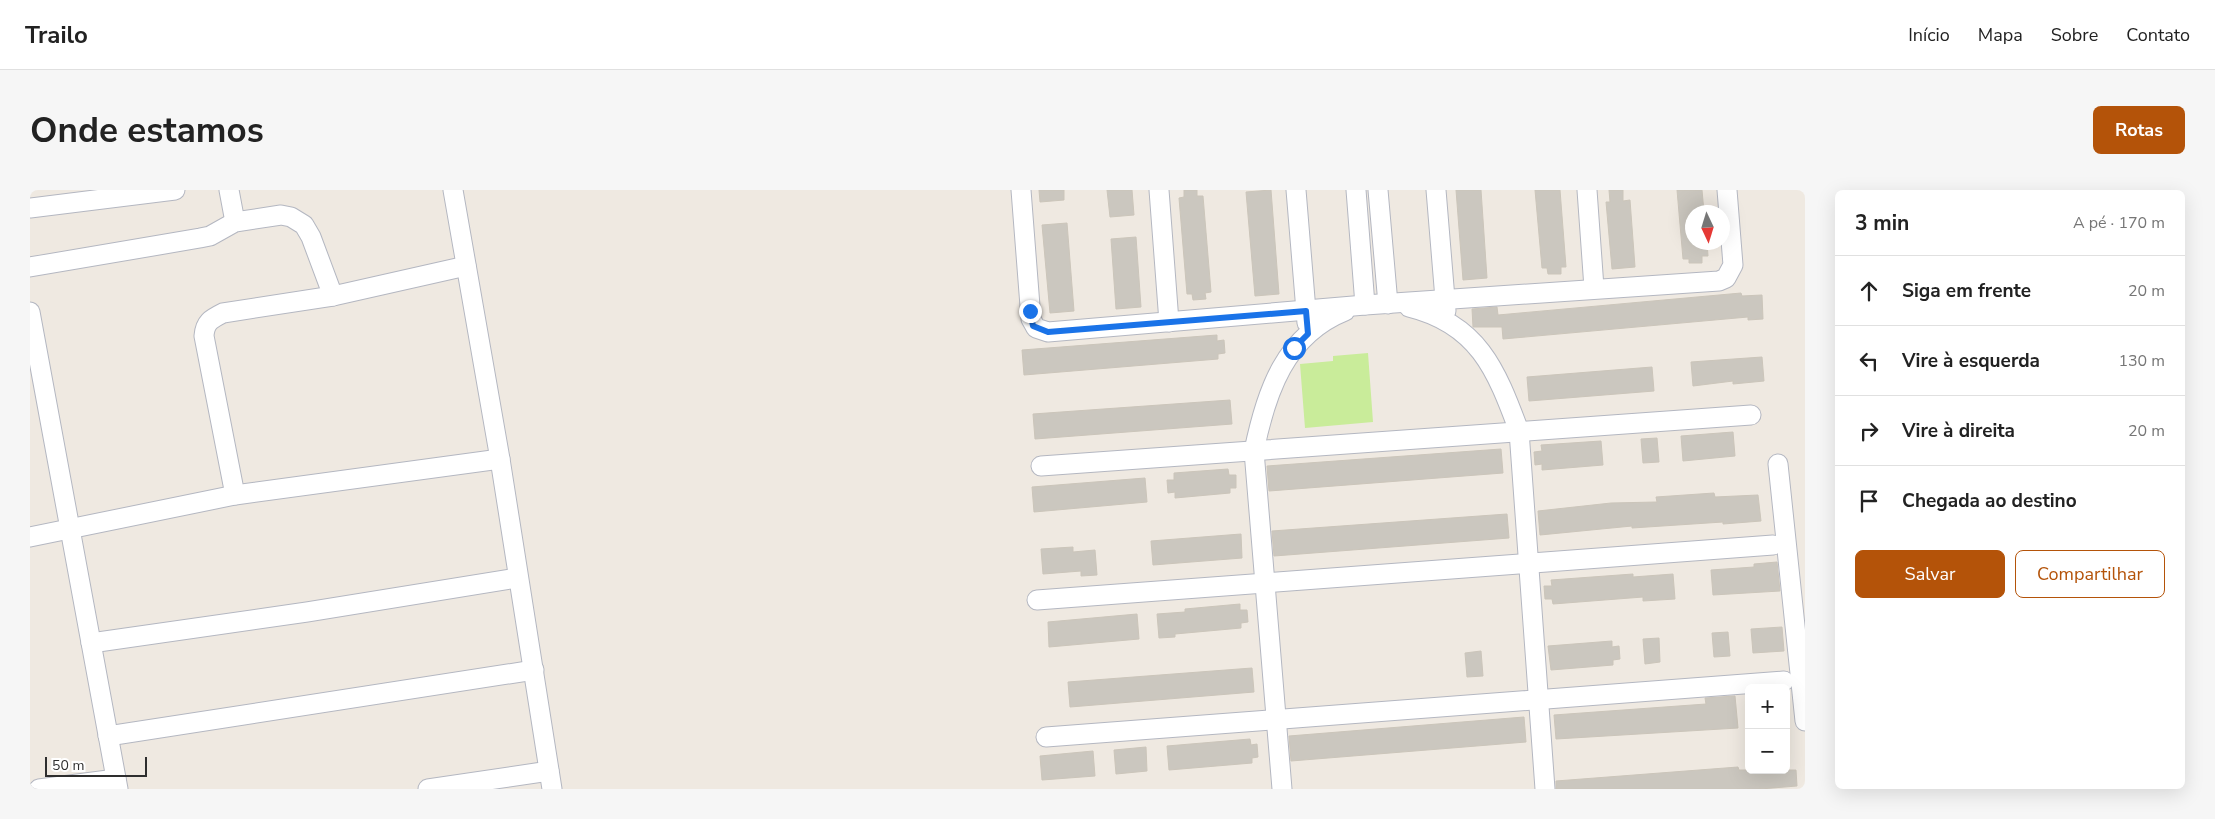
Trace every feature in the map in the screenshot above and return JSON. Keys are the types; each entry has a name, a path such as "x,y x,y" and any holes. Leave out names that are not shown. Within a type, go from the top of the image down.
{"street":[{"path":"30,208 175,190"},
{"path":"229,190 235,222"},
{"path":"428,789 550,780 534,670 517,578 500,459 453,190"},
{"path":"1021,190 1030,311 1033,326 1048,332 1365,305 1719,281 1726,278 1733,266 1727,190"},
{"path":"1159,190 1170,322"},
{"path":"1296,190 1308,334"},
{"path":"1356,190 1365,305"},
{"path":"1378,190 1388,304"},
{"path":"1436,190 1446,320"},
{"path":"1587,190 1594,288"},
{"path":"30,267 210,236 235,222 281,215 298,221 311,237 333,296"},
{"path":"235,495 205,341 205,326 208,320 223,313 333,296 466,266"},
{"path":"1388,304 1422,310 1446,320 1466,335 1491,365 1519,432 1545,789"},
{"path":"1282,789 1254,451 1274,381 1294,348 1308,334 1332,317 1365,305"},
{"path":"30,312 34,347 117,784 39,789"},
{"path":"1041,466 1751,415"},
{"path":"30,537 235,495 500,459"},
{"path":"1778,464 1805,721"},
{"path":"1037,600 1773,545"},
{"path":"91,643 307,612 517,578"},
{"path":"108,736 534,670"},
{"path":"1046,737 1784,681"}],"green space":[{"path":"1368,353 1373,422 1305,428 1300,364 1333,361 1333,356"}],"building":[{"path":"1039,190 1064,190 1064,200 1040,202"},
{"path":"1107,190 1132,190 1134,215 1110,217"},
{"path":"1184,190 1197,190 1197,196 1203,196 1211,292 1205,293 1206,299 1193,300 1192,294 1187,294 1179,198 1184,197"},
{"path":"1271,190 1279,294 1255,296 1246,192"},
{"path":"1456,190 1481,190 1487,278 1463,280"},
{"path":"1535,190 1560,190 1566,267 1561,267 1561,274 1548,274 1547,268 1542,268"},
{"path":"1609,190 1623,190 1623,201 1630,200 1635,267 1612,269 1606,202 1610,202"},
{"path":"1677,190 1702,190 1703,205 1685,205 1685,250 1708,250 1708,256 1702,256 1702,263 1689,263 1689,259 1683,259"},
{"path":"1067,223 1074,311 1050,313 1042,225"},
{"path":"1136,237 1141,307 1116,309 1111,239"},
{"path":"1741,293 1742,296 1762,295 1763,319 1748,320 1748,317 1503,339 1502,327 1473,327 1472,309 1497,307 1498,315"},
{"path":"1217,335 1217,341 1224,340 1225,353 1218,354 1218,359 1024,375 1022,350"},
{"path":"1762,357 1764,381 1733,384 1733,381 1693,386 1691,362"},
{"path":"1652,367 1654,391 1529,401 1527,377"},
{"path":"1230,400 1232,424 1035,439 1033,414"},
{"path":"1733,432 1735,456 1683,461 1681,436"},
{"path":"1657,438 1659,462 1643,463 1641,439"},
{"path":"1601,441 1603,465 1542,470 1542,464 1535,465 1534,452 1542,451 1541,445"},
{"path":"1501,449 1503,473 1269,491 1267,466"},
{"path":"1228,469 1229,475 1236,475 1236,488 1230,488 1230,493 1175,498 1175,492 1168,493 1167,480 1174,480 1174,473"},
{"path":"1145,478 1147,502 1034,512 1032,487"},
{"path":"1714,493 1715,497 1758,495 1761,521 1632,528 1632,526 1540,535 1538,511 1611,503 1657,502 1656,497"},
{"path":"1507,514 1509,538 1274,556 1272,531"},
{"path":"1241,534 1242,558 1153,565 1151,541"},
{"path":"1073,547 1073,552 1095,550 1097,575 1081,576 1081,571 1043,574 1041,549"},
{"path":"1777,562 1780,591 1713,595 1711,570 1754,567 1754,564"},
{"path":"1633,574 1633,577 1673,574 1675,599 1643,601 1643,597 1553,604 1552,599 1545,599 1544,586 1552,586 1551,580"},
{"path":"1240,604 1240,610 1247,610 1248,622 1241,623 1241,628 1175,634 1175,637 1159,638 1157,614 1185,612 1185,609"},
{"path":"1137,614 1139,639 1049,647 1048,622"},
{"path":"1782,627 1784,651 1753,653 1751,629"},
{"path":"1728,632 1730,656 1714,657 1712,633"},
{"path":"1659,638 1660,662 1645,664 1643,639"},
{"path":"1612,641 1612,647 1619,646 1620,659 1613,660 1613,665 1551,670 1548,646"},
{"path":"1481,651 1483,676 1467,677 1465,653"},
{"path":"1252,668 1254,692 1070,707 1068,682"},
{"path":"1735,696 1738,728 1556,739 1554,715 1706,704 1705,698"},
{"path":"1524,717 1526,742 1291,761 1289,736"},
{"path":"1250,739 1251,745 1257,744 1258,757 1252,758 1252,763 1169,770 1167,746"},
{"path":"1146,747 1147,771 1116,774 1114,750"},
{"path":"1093,751 1095,776 1042,780 1040,756"},
{"path":"1738,767 1739,770 1745,770 1745,774 1790,774 1790,770 1796,770 1797,786 1760,789 1556,789 1556,781"}],"route":[{"path":"1030,311 1033,326 1048,332 1306,311 1308,334 1294,348"}]}
